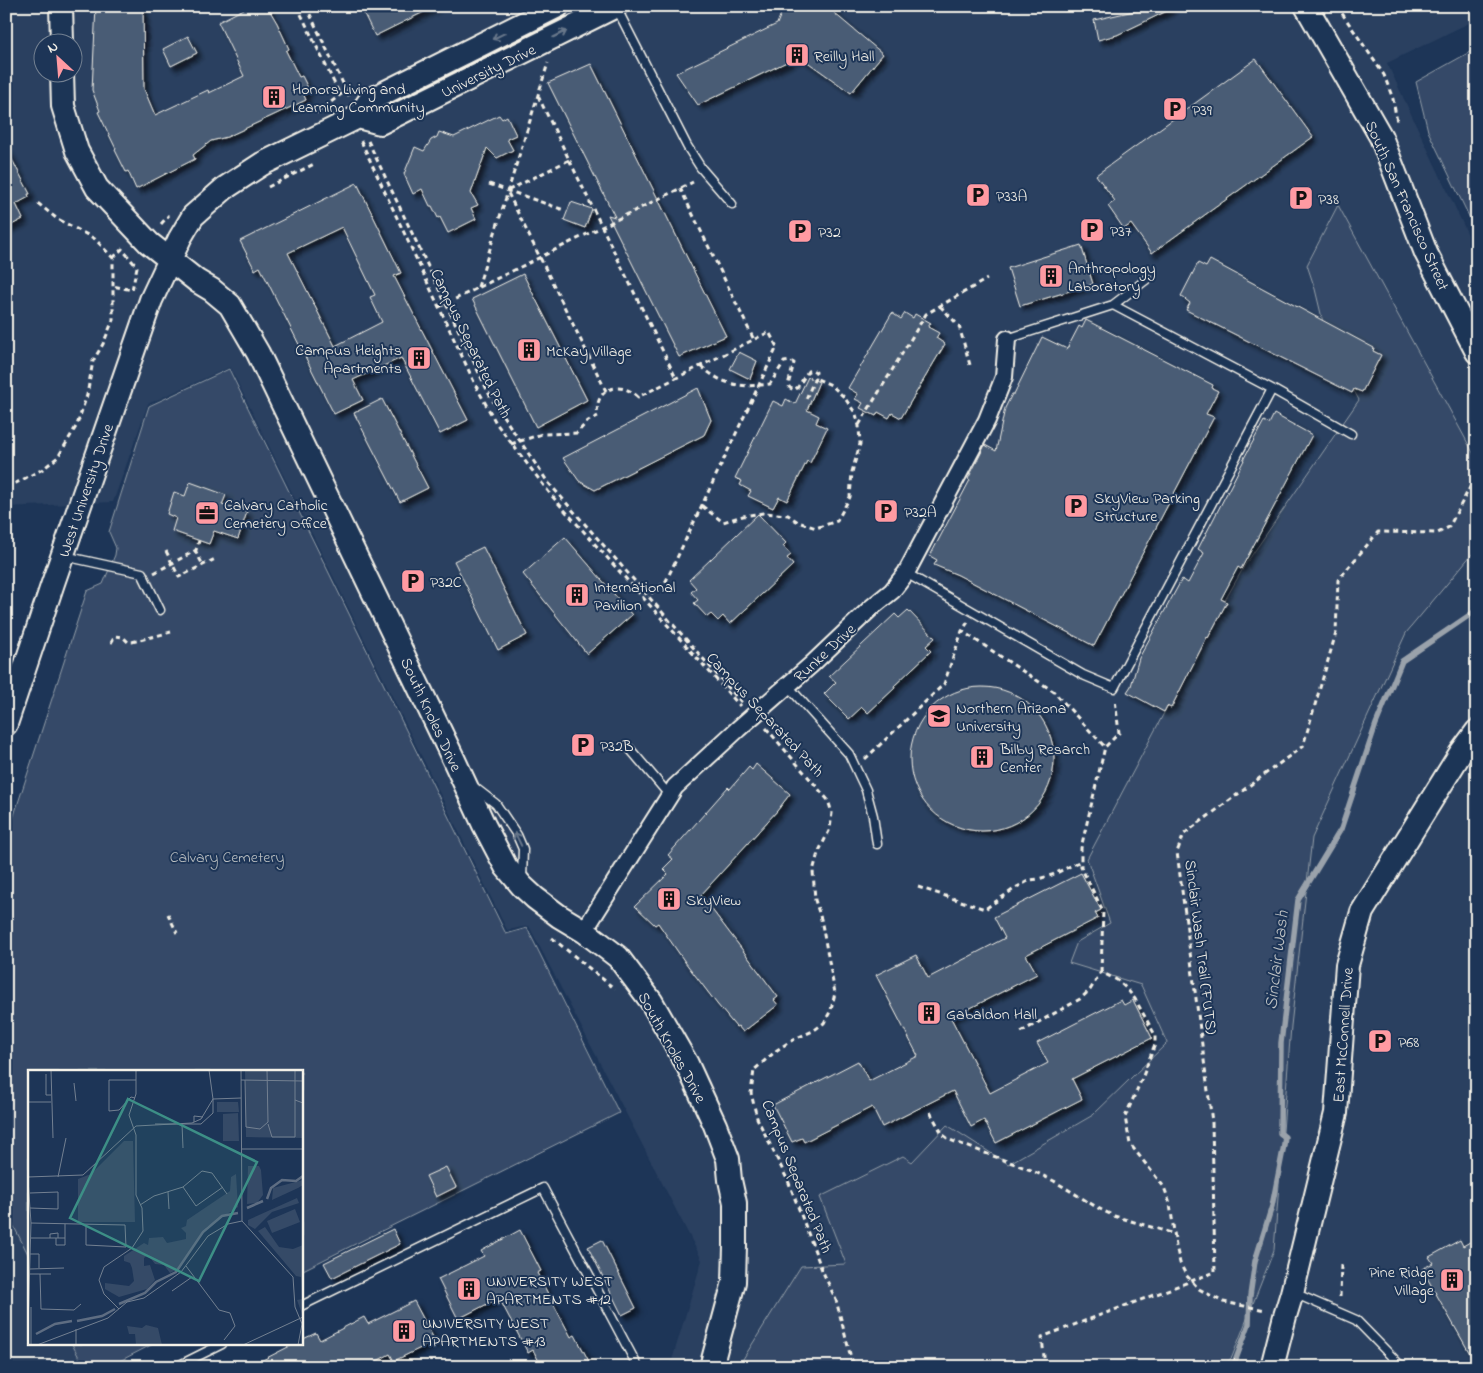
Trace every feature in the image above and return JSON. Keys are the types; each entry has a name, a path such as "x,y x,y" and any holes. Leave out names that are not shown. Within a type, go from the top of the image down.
{"street":[{"path":"61,6 62,32"},
{"name":"University Drive","path":"170,259 193,216 225,188 262,164 358,117 370,100 558,6"},
{"name":"University Drive","path":"358,117 380,123 616,6"},
{"name":"South San Francisco Street","path":"1306,6 1381,137 1426,253 1477,352"},
{"name":"South Knoles Drive","path":"62,82 63,106 68,124 77,151 97,188 149,243 230,305 258,352 499,856 522,886 559,916 584,931 618,957 650,1000 687,1064 716,1125 728,1158 735,1202 734,1282 711,1367"},
{"name":"West University Drive","path":"6,724 151,300 170,259"},
{"name":"Runke Drive","path":"584,931 675,787 892,590 906,573 987,420 1004,377 1007,339"},
{"name":"East McConnell Drive","path":"1272,1367 1336,1113 1347,965 1362,912 1460,754 1477,731"}],"lane":[{"path":"616,6 687,146 701,168 732,204"},
{"path":"1007,339 1112,305 1147,280"},
{"path":"1112,305 1272,389 1351,434"},
{"path":"906,573 1083,675 1114,688 1272,389"},
{"path":"62,556 142,573 160,610"},
{"path":"788,686 849,754 866,790 873,816 877,844"},
{"path":"630,750 670,796"},
{"path":"302,1306 543,1188 638,1367"},
{"path":"1292,1292 1356,1320 1401,1366"},
{"path":"176,1367 218,1346"}],"path":[{"path":"297,6 340,94"},
{"path":"306,6 348,91 374,155 490,398 547,481 754,716"},
{"path":"477,288 548,63"},
{"path":"538,96 676,378"},
{"name":"Campus Separated Path","path":"354,144 361,141 476,386 496,423 511,444 551,495 736,704 754,716 770,732 828,800 832,812 830,829 818,853 813,871 815,900 821,919 835,993 831,1010 824,1023 813,1031 794,1039 776,1050 754,1070 751,1093 757,1118 789,1183 822,1270 836,1300 851,1358 856,1367"},
{"path":"265,188 321,160"},
{"path":"508,191 569,160"},
{"path":"439,307 693,182"},
{"path":"489,184 564,210"},
{"path":"680,188 754,340"},
{"path":"508,191 606,391"},
{"path":"6,486 16,483 42,469 58,457 77,425 87,395 93,361 103,344 113,320 113,258 95,239 56,218 35,202"},
{"path":"113,258 122,249 137,267 132,290 113,286"},
{"path":"859,426 926,314 987,279"},
{"path":"940,306 959,326 970,365"},
{"path":"511,444 542,434 577,433 588,421 598,416 597,409 600,398 606,391 613,388 623,388 638,397 769,332 777,347 666,581 648,596"},
{"path":"701,366 707,372 733,385 744,386 770,384 784,362 790,361 794,363 788,385 794,390 808,371 816,372 806,399"},
{"path":"702,506 723,522 763,513 788,515 798,522 816,528 837,521 850,497 852,472 860,444 859,426 856,414 844,398 831,385 815,378"},
{"name":"Sinclair Wash Trail (FUTS)","path":"1045,1367 1042,1337 1216,1272 1212,1122 1177,852 1184,834 1304,746 1336,633 1338,580 1378,532 1438,533 1449,527 1477,474"},
{"path":"145,578 195,550 199,542"},
{"path":"195,550 203,565"},
{"path":"166,551 179,577 215,559"},
{"path":"856,768 944,684 962,631 973,612"},
{"path":"962,631 1053,691 1104,748"},
{"path":"111,643 115,636 123,637 128,642 132,642 171,632"},
{"path":"1021,1032 1080,999 1090,990 1101,972 1103,911 1081,867 1081,848 1104,748 1119,733 1114,688"},
{"path":"918,888 985,909 1030,880 1052,875 1081,861"},
{"path":"168,914 177,933"},
{"path":"548,934 621,995"},
{"path":"1101,972 1117,980 1127,988 1155,1035 1155,1044 1144,1076 1125,1117 1130,1144 1164,1187 1170,1204 1180,1263 1186,1275 1199,1289 1223,1302 1271,1311"},
{"path":"930,1112 943,1136 950,1140 1031,1170 1054,1181 1114,1216 1175,1234"},
{"path":"1340,1297 1341,1264"}],"shaded area":[{"name":"Northern Arizona University","path":"6,6 1477,6 1477,19 1387,63 1477,254 1477,1367 670,1367 702,1260 529,926 507,930 230,367 148,404 113,502 6,507"},
{"path":"6,1211 28,1254 28,1346 73,1346 84,1367 6,1367"}],"green space":[{"path":"1477,48 1477,233 1428,131 1416,82"},
{"path":"1338,205 1477,460 1477,548 1406,633 1312,838 1291,1026 1274,1250 1232,1357 1223,1367 912,1367 889,1362 886,1367 738,1367 801,1266 846,1264 820,1197 903,1156 912,1162 947,1125 1008,1164 1093,1115 1167,1043 1141,985 1069,963 1077,942 1110,923 1087,859 1203,639 1245,565 1359,400 1328,343 1307,265"},
{"name":"Calvary Cemetery","path":"229,369 506,934 527,928 619,1113 302,1271 302,1070 28,1070 28,1254 6,1211 6,840 87,591 103,584 115,555 116,548 109,532 149,406"},
{"path":"73,1346 149,1346 108,1367 84,1367"}],"building":[{"name":"Honors Living and Learning Community","path":"96,6 143,6 144,89 155,115 208,90 209,93 244,76 218,22 250,6 267,6 289,49 286,51 299,77 302,76 309,90 303,93 306,100 227,137 211,141 193,155 195,159 136,189 115,150 98,112 100,111 92,90"},
{"path":"360,6 436,6 375,36"},
{"name":"Reilly Hall","path":"784,6 836,6 834,13 883,54 851,93 799,56 698,105 676,73 777,24"},
{"path":"1156,6 1170,6 1171,9 1117,35 1098,40 1094,20"},
{"path":"188,36 197,53 171,66 163,49"},
{"path":"1256,59 1313,137 1152,253 1131,224 1124,229 1108,206 1115,201 1096,175"},
{"path":"591,64 726,336 679,357 608,215 615,217 548,83"},
{"path":"499,115 502,119 507,116 516,135 507,139 513,150 497,158 487,148 471,193 478,205 471,208 476,219 448,233 440,217 438,218 432,206 430,206 422,189 413,194 404,174 415,147 424,151 431,140 437,137 439,132 454,137"},
{"path":"6,148 30,194 28,194 29,197 16,204 23,219 6,228"},
{"path":"357,183 401,273 394,276 468,420 440,434 401,358 353,380 363,400 334,414 260,267 255,270 240,241","holes":["342,227 375,295 370,297 382,322 335,346 288,253"]},
{"path":"571,202 592,209 585,228 564,220"},
{"name":"Anthropology Laboratory","path":"1081,245 1093,284 1020,306 1008,268"},
{"path":"1210,260 1374,348 1373,351 1381,355 1362,392 1354,389 1352,393 1186,310 1190,303 1181,296 1198,263 1206,267"},
{"name":"McKay Village","path":"523,274 587,400 536,427 472,299"},
{"path":"892,313 901,319 905,313 913,318 915,314 931,323 928,327 939,333 936,338 945,344 901,418 892,413 889,418 878,412 876,416 860,408 863,403 855,399 858,394 848,388"},
{"name":"SkyView Parking Structure","path":"1086,320 1213,385 1212,388 1218,391 1206,414 1214,417 1094,646 958,575 934,565 937,560 930,556 970,480 968,479 985,445 996,451 1005,408 1012,394 1014,394 1042,337 1067,349 1079,326 1082,328"},
{"path":"739,352 757,361 750,379 730,369"},
{"path":"808,377 819,382 807,410 819,416 816,423 827,428 810,463 807,461 787,501 779,497 773,508 748,496 751,491 740,485 742,481 735,478 773,401 783,406 786,399 795,404"},
{"path":"698,388 711,420 704,435 595,490 579,481 563,458"},
{"name":"Campus Heights Apartments","path":"382,399 428,488 400,502 354,413"},
{"path":"1274,414 1312,435 1241,569 1238,567 1221,599 1227,602 1171,708 1167,706 1164,712 1127,692 1131,686 1139,658 1182,579 1188,583 1204,553 1198,549 1243,460 1264,421 1269,424"},
{"name":"Calvary Catholic Cemetery Office","path":"190,482 226,495 222,505 247,512 238,539 214,531 209,544 172,531 176,518 167,514 174,492 185,496"},
{"path":"758,514 786,543 783,546 791,555 787,558 793,565 730,624 723,616 718,621 711,614 707,617 694,603 698,600 691,592 696,588 689,580"},
{"name":"International Pavilion","path":"565,537 632,615 587,654 523,574"},
{"path":"483,547 527,635 498,650 454,561"},
{"path":"908,610 935,638 926,646 931,651 868,713 862,707 849,719 824,694 836,682 829,676 895,614 899,618"},
{"name":"Bilby Resarch Center","path":"982,687 1010,692 1033,708 1049,731 1054,759 1049,787 1033,810 1010,826 982,831 954,826 931,810 915,787 910,759 915,731 931,708 954,692"},
{"name":"SkyView","path":"756,764 790,794 701,895 778,997 774,1000 778,1005 743,1032 738,1026 736,1027 717,1004 658,923 655,925 635,906 668,874 663,869 673,859 668,855 728,787 730,789 749,767 752,770"},
{"name":"Gabaldon Hall","path":"1081,873 1101,910 1095,913 1098,918 1026,955 1037,974 951,1018 990,1093 1048,1063 1037,1043 1121,1000 1124,1005 1133,1000 1152,1038 1072,1079 1082,1099 996,1143 984,1120 971,1127 953,1091 882,1127 872,1107 804,1142 802,1138 792,1142 773,1105 858,1061 869,1081 918,1056 876,975 916,955 928,978 1005,938 994,917"},
{"path":"446,1167 456,1187 436,1197 426,1176"},
{"path":"393,1229 400,1244 332,1278 324,1263"},
{"path":"520,1230 541,1271 537,1273 571,1337 575,1335 592,1367 542,1367 533,1350 528,1353 499,1298 458,1319 438,1279 484,1256 481,1251"},
{"name":"Pine Ridge Village","path":"1477,1238 1477,1366 1422,1269 1433,1263 1429,1257 1460,1240 1463,1246"},
{"path":"602,1240 636,1308 622,1315 588,1247"},
{"path":"414,1301 435,1341 394,1361 390,1354 366,1367 249,1367 290,1346 302,1346 302,1340 316,1333 320,1340 364,1317 368,1324"}],"waterway":[{"name":"Sinclair Wash","path":"1233,1367 1249,1324 1250,1296 1255,1261 1272,1206 1284,1145 1285,1137 1280,1133 1281,1043 1298,900 1341,829 1376,724 1402,661 1477,610"}],"place":[{"name":"Reilly Hall","path":"797,55"},
{"name":"Honors Living and Learning Community","path":"274,97"},
{"name":"P39","path":"1175,109"},
{"name":"P33A","path":"978,195"},
{"name":"P38","path":"1301,198"},
{"name":"P37","path":"1092,230"},
{"name":"P32","path":"800,231"},
{"name":"Anthropology Laboratory","path":"1051,276"},
{"name":"McKay Village","path":"529,350"},
{"name":"Campus Heights Apartments","path":"419,358"},
{"name":"SkyView Parking Structure","path":"1076,506"},
{"name":"P32A","path":"886,511"},
{"name":"Calvary Catholic Cemetery Office","path":"207,513"},
{"name":"P32C","path":"413,581"},
{"name":"International Pavilion","path":"577,595"},
{"name":"Northern Arizona University","path":"939,716"},
{"name":"P32B","path":"583,745"},
{"name":"Bilby Resarch Center","path":"982,757"},
{"name":"SkyView","path":"669,899"},
{"name":"Gabaldon Hall","path":"929,1013"},
{"name":"P68","path":"1380,1041"},
{"name":"Pine Ridge Village","path":"1452,1280"},
{"name":"UNIVERSITY WEST APARTMENTS #12","path":"469,1289"},
{"name":"UNIVERSITY WEST APARTMENTS #13","path":"404,1331"}]}
